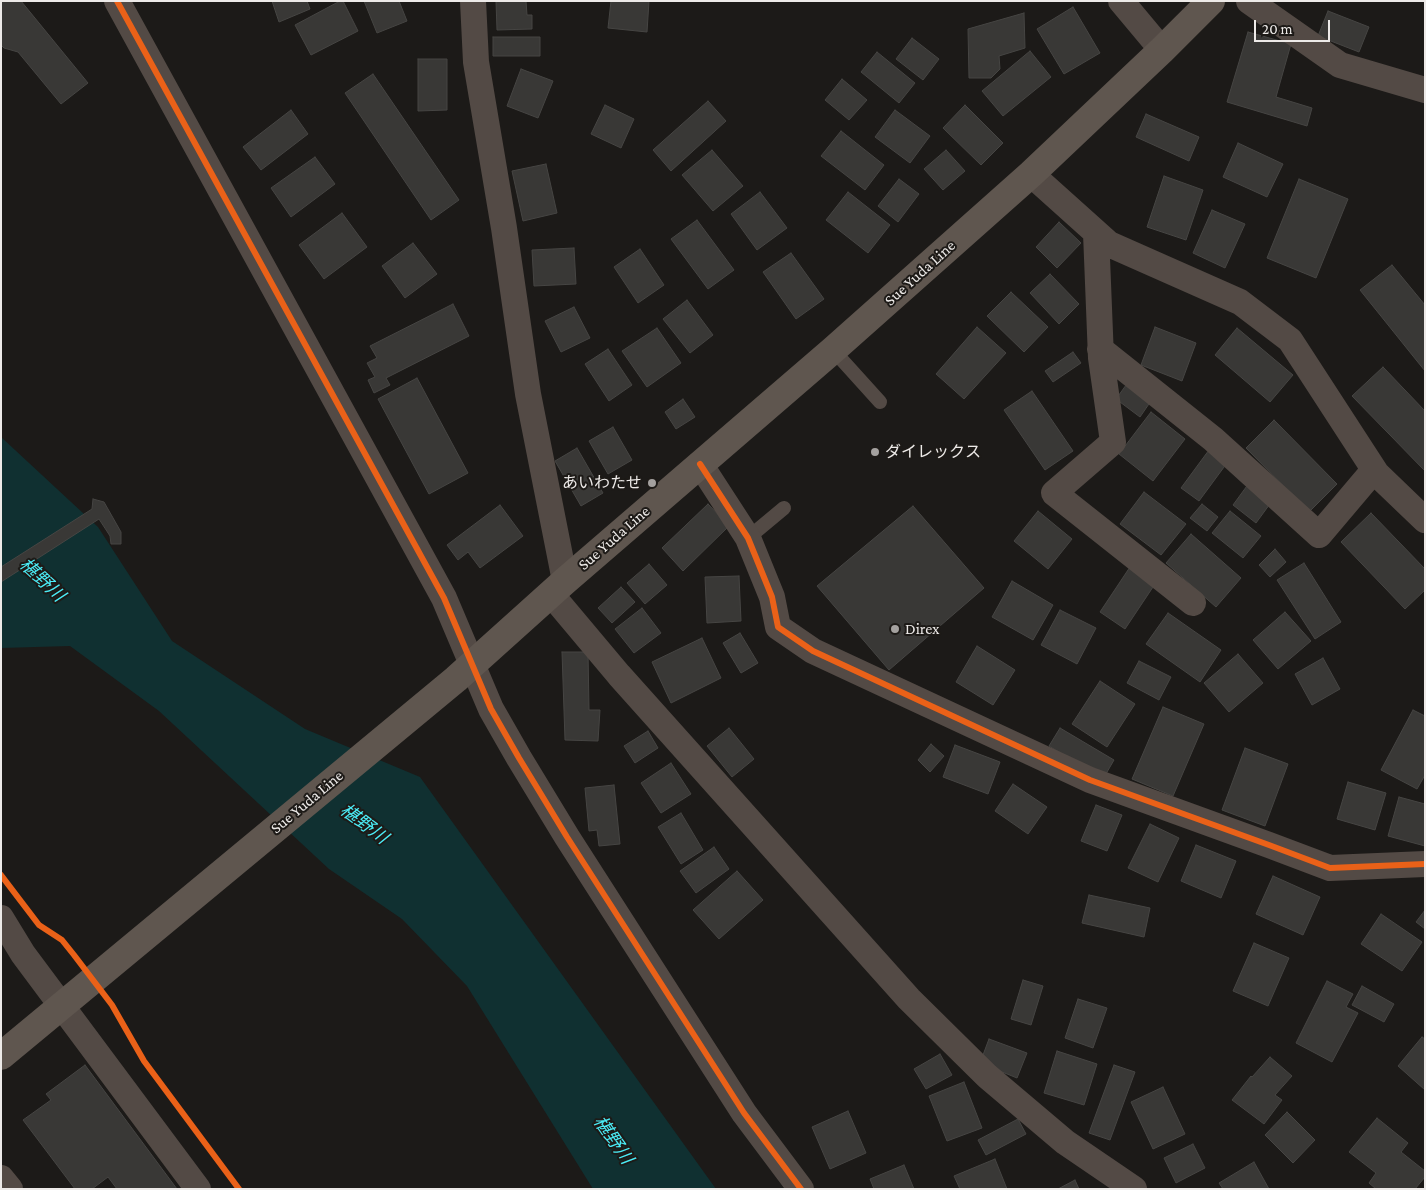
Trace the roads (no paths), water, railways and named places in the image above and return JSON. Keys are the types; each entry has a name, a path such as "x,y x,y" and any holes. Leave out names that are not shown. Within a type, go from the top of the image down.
{"main road":[{"name":"Sue Yuda Line","path":"1,1056 463,672 700,464 834,350 1031,174 1162,50 1203,4"}],"street":[{"path":"117,1 444,598 463,672 491,709 567,837 744,1113 801,1189"},
{"path":"473,1 476,62 504,228 558,588 619,675 909,999 987,1076 1065,1142 1134,1189"},
{"path":"1121,1 1162,50"},
{"path":"1249,1 1340,64 1425,90"},
{"path":"1031,174 1109,244 1240,302 1290,340 1374,470 1425,520"},
{"path":"1096,233 1100,349 1113,442 1054,493 1193,603"},
{"path":"1100,349 1213,439 1320,535 1374,470"},
{"path":"700,464 748,538 772,597 778,627 822,655 1090,780 1330,868 1425,864"},
{"path":"1,918 23,954 198,1189"},
{"path":"1,1178 10,1189"}],"lane":[{"path":"834,350 880,402"},
{"path":"748,538 784,508"}],"water":[{"name":"椹野川","path":"1,437 98,527 172,641 305,729 420,777 716,1189 593,1189 467,986 402,919 329,869 159,711 70,646 1,648"}],"place":[{"name":"ダイレックス","path":"875,452"},
{"name":"あいわたせ","path":"652,483"},
{"name":"Direx","path":"895,629"}]}
